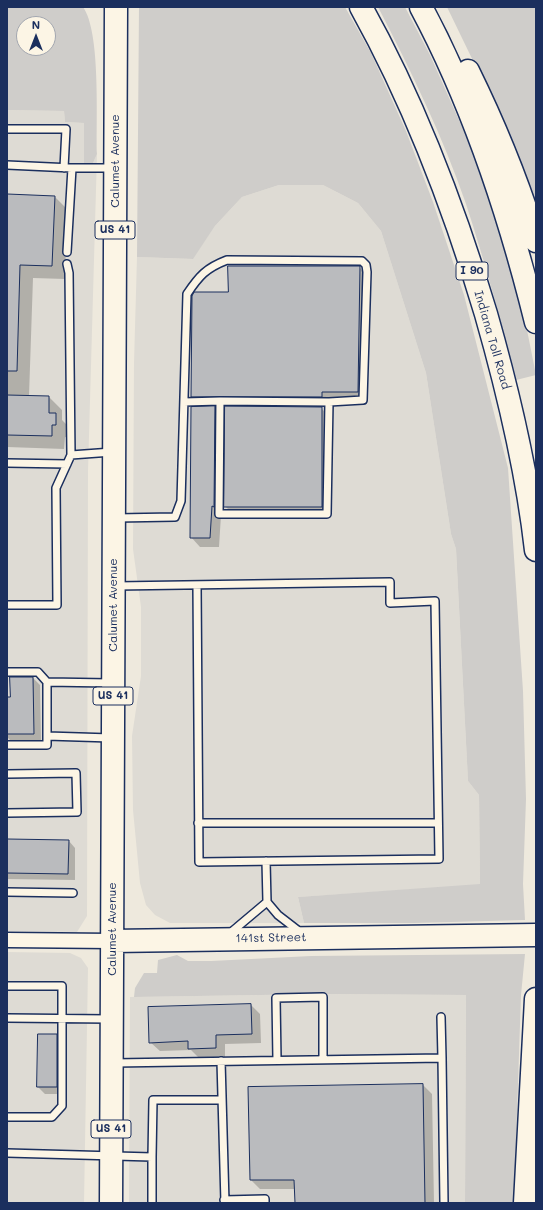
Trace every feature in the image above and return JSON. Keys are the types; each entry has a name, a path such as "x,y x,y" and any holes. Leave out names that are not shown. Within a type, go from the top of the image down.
{"main road":[{"name":"Calumet Avenue","path":"111,1203 116,7"},
{"name":"Indiana Toll Road","path":"361,7 378,37 420,126 452,207 502,368 519,443 536,550"},
{"path":"421,7 438,37 474,119 501,196 524,274 536,322"},
{"path":"435,7 490,116 524,204 536,241"},
{"name":"141st Street","path":"112,941 308,937 536,935"},
{"path":"526,1203 536,999"}],"street":[{"name":"141st Street","path":"7,940 112,941"}],"lane":[{"path":"7,129 66,129 64,168"},
{"path":"7,165 64,168 115,168"},
{"path":"67,252 72,168"},
{"path":"114,518 175,517 181,501 183,481 184,402 187,294 197,278 212,266 227,260 362,261 366,264 363,400 330,402 184,402"},
{"path":"7,605 57,605 56,488 71,456 69,273 67,264"},
{"path":"220,401 219,514 327,514 330,402"},
{"path":"71,456 114,452"},
{"path":"7,463 67,464"},
{"path":"113,586 390,582 390,603 435,601 439,859 199,862 197,585"},
{"path":"7,672 38,672 48,682 113,683"},
{"path":"7,745 47,746 48,682"},
{"path":"47,736 112,738"},
{"path":"7,774 76,773 77,812 7,813"},
{"path":"198,823 438,823"},
{"path":"266,861 267,902 278,915 308,937"},
{"path":"7,892 72,893"},
{"path":"218,939 230,933 267,902"},
{"path":"7,986 62,986 62,1106 52,1117 7,1117"},
{"path":"277,1060 276,998 323,997 323,1060"},
{"path":"441,1017 444,1203"},
{"path":"7,1018 111,1019"},
{"path":"112,1063 442,1058"},
{"path":"221,1061 225,1201 265,1199 265,1203"},
{"path":"152,1203 153,1100 222,1100"},
{"path":"7,1153 152,1157"}],"shaded area":[{"path":"7,7 83,7 89,19 93,36 95,56 97,154 93,163 84,164 84,123 65,122 64,111 7,110"},
{"path":"139,7 345,7 371,53 406,131 433,202 464,295 508,468 523,691 526,799 523,884 525,920 414,923 304,923 298,897 480,884 479,795 468,781 456,549 451,534 426,373 381,231 358,203 323,185 279,185 242,197 215,226 193,259 137,257"},
{"path":"378,7 405,7 430,55 475,156 503,242 525,320 536,375 516,380 499,314 457,179 426,104"},
{"path":"447,7 536,7 536,212 492,100"},
{"path":"7,110 64,111 65,122 84,123 93,163 97,154 88,471 87,916 77,932 7,931"},
{"path":"279,185 323,185 358,203 381,231 426,373 451,534 456,549 468,781 479,795 480,885 298,897 304,923 170,923 155,915 146,905 140,883 133,810 132,736 141,676 141,607 133,549 134,363 137,257 192,259 215,226 242,197"},
{"path":"7,952 70,953 81,958 88,968 84,1203 7,1203"},
{"path":"525,954 521,995 514,1203 465,1203 466,995 323,994 134,997 135,988 144,973 157,973 158,960 177,955 188,961 211,961 311,956"},
{"path":"323,994 466,995 465,1203 129,1203 130,997"}],"building":[{"path":"7,194 55,196 52,266 20,265 17,371 7,371"},
{"path":"228,266 360,266 358,392 322,392 322,397 191,397 192,296 194,292 228,292"},
{"path":"7,395 49,396 49,413 56,413 56,425 52,425 52,436 7,435"},
{"path":"215,406 214,507 212,506 210,538 190,538 191,407"},
{"path":"225,406 322,407 322,507 224,507"},
{"path":"10,677 33,677 34,734 7,734 7,697 10,697"},
{"path":"7,839 69,840 68,874 7,873"},
{"path":"251,1004 252,1034 216,1035 216,1048 188,1049 188,1041 149,1043 148,1007"},
{"path":"38,1034 57,1034 57,1087 37,1087"},
{"path":"423,1084 425,1203 295,1203 294,1180 250,1180 248,1087"}]}
